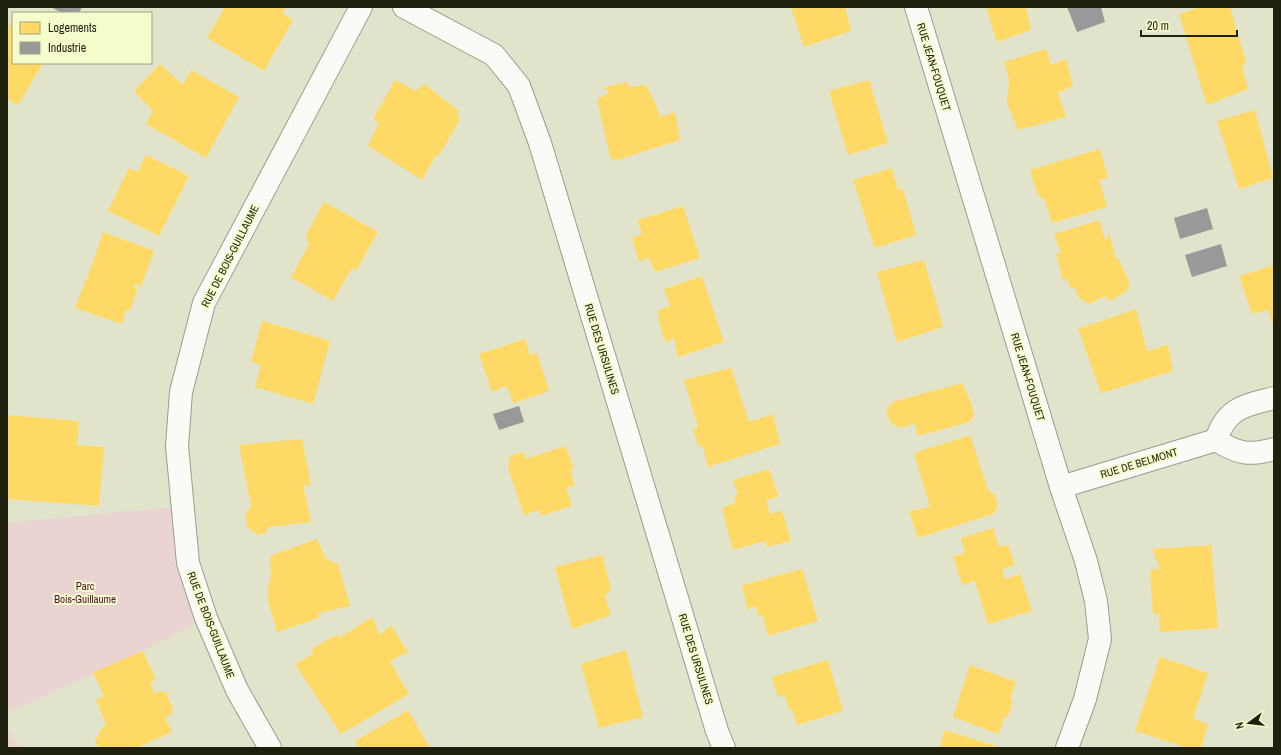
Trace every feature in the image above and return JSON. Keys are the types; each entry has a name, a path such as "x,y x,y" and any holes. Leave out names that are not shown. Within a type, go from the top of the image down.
{"street":[{"name":"RUE DE BOIS-GUILLAUME","path":"270,748 237,690 206,618 188,564 177,446 181,392 204,303 361,7"},
{"name":"RUE DES URSULINES","path":"404,7 494,55 520,86 540,143 717,731 724,748"},
{"name":"RUE JEAN-FOUQUET","path":"916,7 1061,487 1086,561 1094,594 1100,639 1085,699 1067,748"},
{"path":"1274,398 1245,406 1228,415 1220,426 1216,440 1241,453 1259,453 1274,449"},
{"name":"RUE DE BELMONT","path":"1061,487 1216,440"}],"green space":[{"name":"Parc Bois-Guillaume","path":"182,506 206,618 143,651 7,713 7,523"},
{"path":"7,728 20,748 7,748"}],"building: Logements":[{"path":"225,7 286,7 282,13 293,20 264,71 207,38"},
{"path":"791,7 845,7 851,31 804,47"},
{"path":"986,7 1026,7 1031,30 997,42"},
{"path":"1201,7 1230,7 1246,62 1242,66 1248,89 1207,105 1179,14"},
{"path":"12,22 12,64 42,64 18,105 7,99 7,30"},
{"path":"1046,49 1051,65 1066,59 1073,86 1058,93 1066,117 1018,130 1007,103 1009,80 1004,62"},
{"path":"160,64 183,85 191,70 239,97 206,158 146,124 153,111 134,91"},
{"path":"395,80 416,91 424,84 459,111 457,116 460,119 440,154 435,157 422,180 368,146 379,123 373,119"},
{"path":"869,80 888,143 848,155 829,91"},
{"path":"627,82 629,87 646,85 660,117 675,112 680,140 614,161 610,156 597,99 609,93 604,87"},
{"path":"1255,110 1273,178 1239,189 1217,121"},
{"path":"1100,149 1108,178 1099,180 1107,207 1052,223 1045,201 1037,193 1030,170"},
{"path":"146,155 189,176 159,236 108,211 129,168 138,172"},
{"path":"892,168 898,190 903,189 916,235 875,248 853,180"},
{"path":"324,202 378,232 356,271 352,268 333,301 291,277 309,244 306,235"},
{"path":"683,206 700,258 655,272 648,257 639,262 632,238 642,234 637,220"},
{"path":"1099,220 1105,240 1110,235 1115,257 1119,260 1130,284 1126,292 1109,301 1105,296 1089,304 1079,298 1074,287 1070,289 1067,278 1063,281 1056,254 1061,253 1054,234"},
{"path":"103,232 154,251 141,287 134,284 134,287 137,289 130,311 126,309 122,324 75,308 94,260"},
{"path":"924,260 943,327 897,342 877,272"},
{"path":"1274,265 1274,328 1268,310 1252,314 1239,276"},
{"path":"702,276 724,342 678,357 674,338 665,342 657,311 670,306 664,289"},
{"path":"1136,309 1147,351 1168,345 1173,371 1101,393 1078,329"},
{"path":"262,321 330,341 313,404 255,387 261,365 251,362"},
{"path":"525,339 530,355 537,353 549,391 513,403 507,386 492,392 479,354"},
{"path":"731,368 749,422 773,414 780,444 708,467 703,446 698,446 693,429 698,427 684,380"},
{"path":"962,383 971,403 974,415 970,422 918,436 915,424 899,428 891,423 886,412 892,402"},
{"path":"7,415 79,421 77,445 104,447 99,506 7,499"},
{"path":"970,435 988,490 995,495 998,507 993,514 918,538 909,511 930,507 914,453"},
{"path":"302,439 311,486 303,485 311,522 268,527 266,533 257,535 247,527 245,516 251,506 239,445"},
{"path":"565,446 574,468 570,470 575,485 566,488 572,506 541,516 539,510 524,515 508,468 510,456 523,452 526,459"},
{"path":"769,469 779,497 766,500 770,514 782,511 791,541 767,547 765,541 733,550 722,508 736,502 734,496 738,494 733,480"},
{"path":"993,528 999,547 1008,545 1015,565 1002,569 1005,579 1020,574 1032,611 988,624 975,581 962,585 953,556 965,553 961,538"},
{"path":"317,539 326,559 338,564 350,606 318,613 319,618 277,632 268,601 268,587 271,577 270,556"},
{"path":"1211,545 1218,628 1160,632 1159,613 1153,614 1150,571 1160,568 1152,549"},
{"path":"602,555 611,588 605,597 611,615 572,629 555,567"},
{"path":"802,569 818,621 768,636 763,616 759,617 756,606 748,610 742,585"},
{"path":"372,617 380,635 391,625 408,652 390,661 409,694 341,734 295,664 313,654 312,649 337,634 339,638"},
{"path":"626,650 643,717 599,728 581,664"},
{"path":"143,651 156,680 150,682 154,693 160,691 166,693 172,707 172,714 165,717 172,732 136,748 98,748 95,741 101,729 106,724 96,700 104,696 93,672"},
{"path":"1160,657 1208,673 1193,719 1208,724 1201,748 1187,748 1135,731"},
{"path":"828,660 843,711 797,725 792,709 789,711 785,695 778,697 772,677"},
{"path":"970,665 1016,682 1010,699 1013,699 1008,717 1005,716 998,734 953,717"},
{"path":"408,710 430,748 359,748 355,741"},
{"path":"944,730 996,746 995,748 940,748"}],"building: Industrie":[{"path":"51,7 82,7 80,12 60,12"},
{"path":"1067,7 1101,7 1105,22 1077,32"},
{"path":"1207,208 1213,229 1180,239 1174,218"},
{"path":"1221,244 1227,266 1192,277 1185,255"},
{"path":"519,406 524,422 499,430 493,414"}]}
